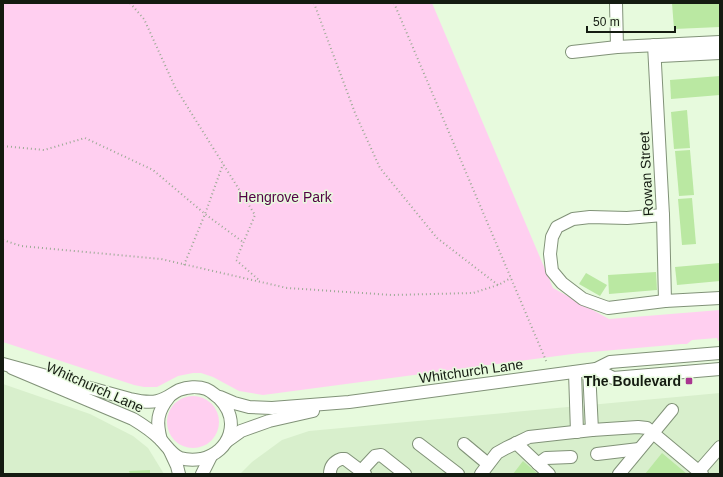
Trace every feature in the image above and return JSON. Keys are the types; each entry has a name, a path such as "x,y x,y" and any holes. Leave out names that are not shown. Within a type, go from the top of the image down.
{"street":[{"path":"616,3 617,47"},
{"path":"572,52 617,47 720,42"},
{"name":"Rowan Street","path":"654,45 663,215 665,301"},
{"path":"660,56 720,53"},
{"path":"663,215 627,218 590,217 574,219 557,227 552,237 550,254 552,272 562,283 583,299 608,308 665,301 720,298"},
{"name":"Whitchurch Lane","path":"161,440 158,428 158,417 163,405 169,398 179,391 195,387 206,389 215,395 234,403 249,407 272,408 349,402 592,370 610,362 720,353"},
{"name":"Whitchurch Lane","path":"8,366 138,401 157,402 169,398"},
{"name":"Whitchurch Lane","path":"8,366 134,419 147,427 170,451 180,458 193,460 212,456 222,448 226,441 231,426 230,414 226,406 215,395"},
{"path":"592,430 592,370 613,378 720,369"},
{"path":"575,372 577,432"},
{"name":"Whitchurch Lane","path":"226,441 241,431 269,422 349,402"},
{"path":"619,474 672,410"},
{"path":"464,444 485,469 497,454 516,443 529,438 592,430 638,427 647,428 700,473 720,446"},
{"path":"516,443 549,474"},
{"path":"419,444 458,474"},
{"path":"597,454 639,449"},
{"path":"170,451 179,474"},
{"path":"330,474 330,468 332,465 341,459 346,459 363,473 376,456 381,455 405,474"},
{"path":"202,474 212,456"},
{"path":"538,464 546,458 571,456"}],"path":[{"path":"130,3 144,19 175,87 255,215 236,260 260,282"},
{"path":"314,3 355,113 380,168 437,238 498,285"},
{"path":"394,3 547,363"},
{"path":"3,146 44,150 85,138 153,170 205,214 243,242"},
{"path":"184,264 205,214 223,164"},
{"path":"3,240 21,246 161,259 287,288 392,295 473,293 498,285 511,278"}],"shaded area":[{"path":"3,384 90,414 133,436 148,448 164,474 3,474"},
{"path":"720,393 720,474 240,474 252,462 282,440 309,431"}],"green space":[{"name":"Hengrove Park","path":"3,3 432,3 553,288 609,319 720,310 720,340 718,341 717,338 692,340 687,344 580,353 263,395 239,391 213,377 201,373 178,376 157,387 134,385 3,342"},
{"path":"193,396 207,400 215,408 219,422 215,436 207,444 193,448 179,444 171,436 167,422 171,408 179,400"}],"building":[{"path":"672,3 720,3 720,27 674,29"},
{"path":"720,76 720,95 671,99 670,80"},
{"path":"687,110 690,148 674,149 671,112"},
{"path":"690,150 694,195 679,196 675,151"},
{"path":"692,198 696,244 682,245 678,199"},
{"path":"720,263 720,281 677,285 675,267"},
{"path":"656,272 657,290 609,294 608,275"},
{"path":"586,273 607,285 600,296 579,284"},
{"path":"662,453 687,474 645,474"},
{"path":"523,461 538,474 513,474"},
{"path":"150,470 150,474 130,474 129,471"}],"place":[{"name":"The Boulevard","path":"689,381"}]}
